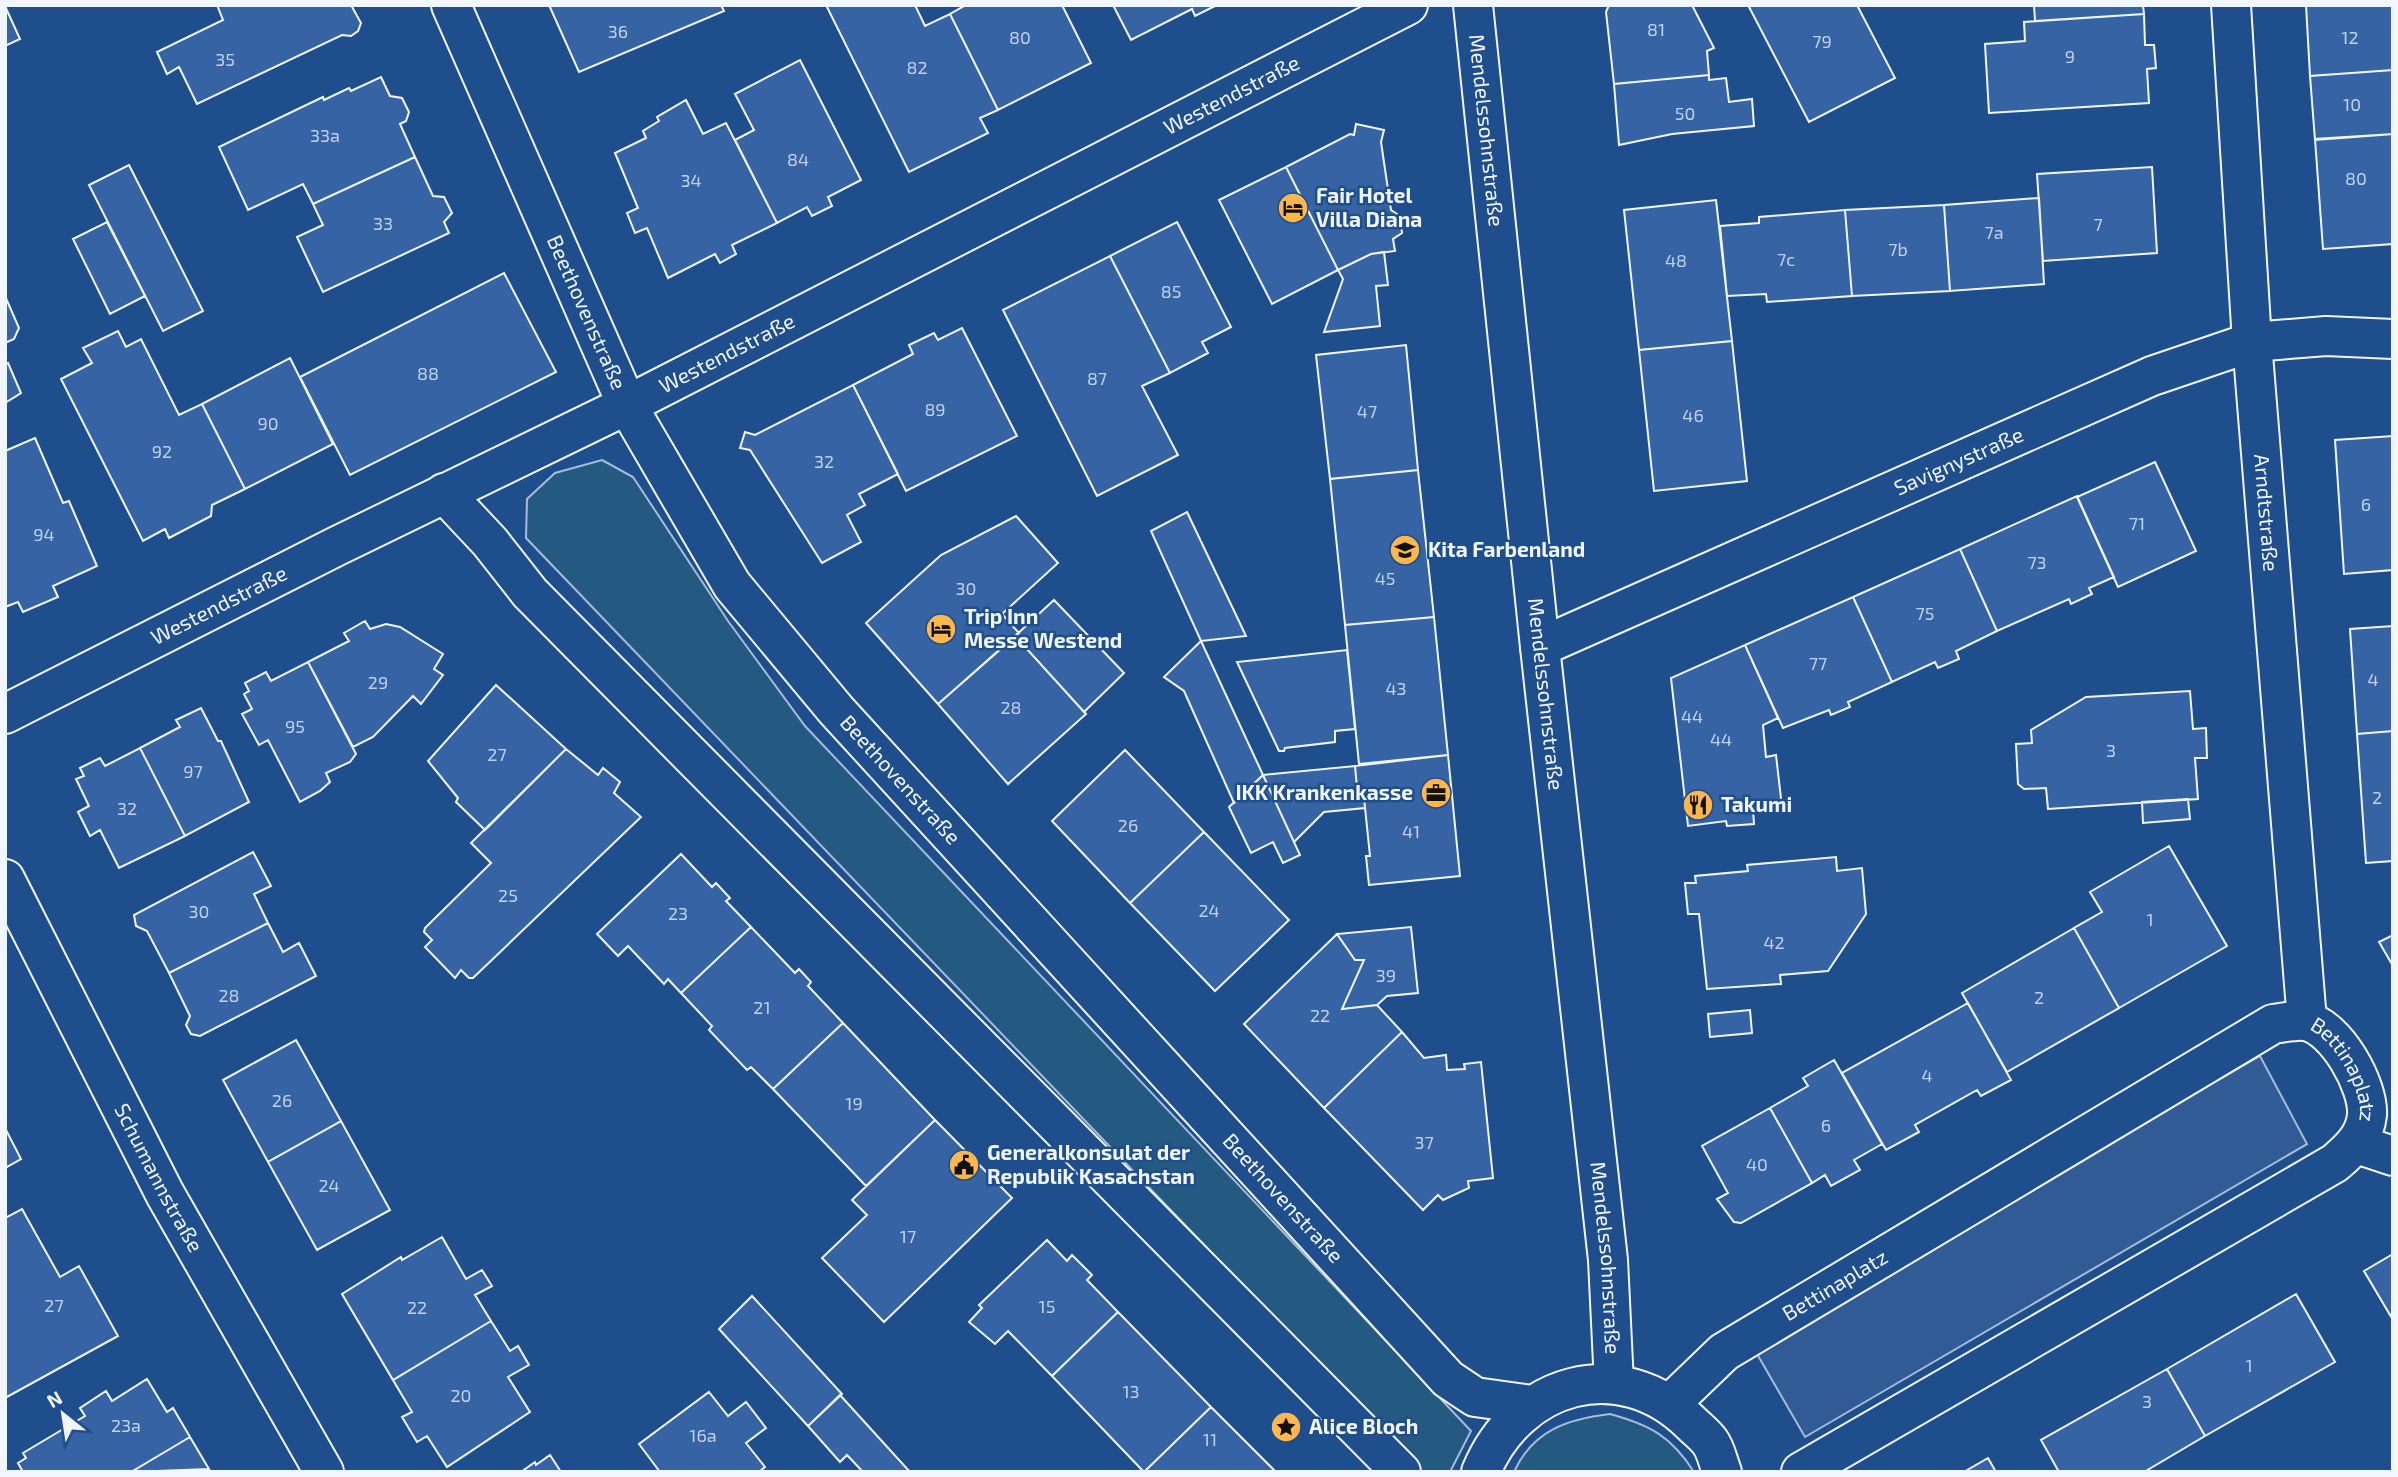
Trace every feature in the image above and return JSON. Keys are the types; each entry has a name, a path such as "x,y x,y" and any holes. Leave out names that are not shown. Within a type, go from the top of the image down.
{"street":[{"name":"Beethovenstraße","path":"451,5 627,405 732,585 836,710 1448,1378 1475,1397 1532,1405"},
{"name":"Westendstraße","path":"5,714 444,493 627,405 1408,5"},
{"name":"Mendelssohnstraße","path":"1473,5 1608,1260 1614,1384"},
{"name":"Arndtstraße","path":"2231,5 2252,342 2306,1021"},
{"name":"Savignystraße","path":"1540,647 2152,376 2252,342 2326,336 2393,340"},
{"path":"444,493 490,541 530,593 1401,1472"},
{"name":"Schumannstraße","path":"5,879 165,1194 324,1472"},
{"name":"Bettinaplatz","path":"1671,1403 1724,1352 2273,1024 2306,1021 2336,1041 2362,1084 2375,1150 2334,1163 1801,1472"},
{"path":"1481,1472 1490,1451 1508,1426 1532,1405 1571,1387 1614,1384 1643,1390 1671,1403 1711,1442 1722,1472"}],"shaded area":[{"path":"602,460 633,477 728,621 805,726 1471,1431 1450,1472 1422,1472 526,538 527,499 555,473"},
{"path":"2260,1056 2307,1144 1805,1437 1753,1347"},
{"path":"1610,1414 1658,1434 1677,1449 1694,1472 1514,1472 1531,1446 1553,1429 1580,1419"}],"building":[{"path":"217,5 351,5 361,23 358,31 351,36 342,35 197,104 179,67 167,74 157,52 223,20"},
{"path":"549,5 721,5 724,11 579,72"},
{"path":"826,5 915,5 925,26 950,14 998,110 980,118 988,133 909,172"},
{"path":"966,5 1062,5 1091,63 998,110 950,14"},
{"path":"1113,5 1217,5 1195,16 1192,9 1131,40"},
{"path":"1609,5 1692,5 1714,48 1707,51 1709,75 1614,84 1606,12"},
{"path":"1748,5 1857,5 1895,78 1809,122"},
{"path":"2034,5 2143,5 2144,14 2035,21"},
{"path":"2306,5 2393,5 2393,70 2310,76"},
{"path":"5,6 20,39 5,46"},
{"path":"2144,14 2145,45 2154,45 2156,68 2147,69 2149,103 1989,113 1985,44 2025,41 2024,22"},
{"path":"800,60 861,180 828,197 832,206 812,216 807,207 777,223 735,140 754,130 735,94"},
{"path":"2393,70 2393,134 2315,140 2310,76"},
{"path":"1709,75 1709,80 1726,78 1729,102 1752,99 1754,126 1672,134 1619,145 1614,84"},
{"path":"381,77 390,96 402,98 409,112 406,121 400,124 415,157 313,204 303,184 248,210 219,147 323,97 324,100 349,88 351,91"},
{"path":"686,100 703,134 726,123 777,223 732,245 736,254 720,263 715,254 668,278 647,228 635,233 627,213 638,208 615,153 646,138 643,131 659,121 657,117"},
{"path":"1356,124 1384,130 1381,142 1391,210 1400,216 1402,233 1393,239 1395,251 1371,254 1338,270 1286,167 1350,134 1354,135"},
{"path":"2393,134 2393,244 2323,249 2315,139"},
{"path":"415,157 433,196 444,197 452,213 444,222 449,233 323,292 297,237 323,225 313,204"},
{"path":"129,165 203,311 163,331 89,185"},
{"path":"1286,167 1338,270 1272,304 1219,200"},
{"path":"2152,167 2157,253 2043,261 2037,174"},
{"path":"2039,198 2044,284 1950,291 1944,205"},
{"path":"1716,200 1732,341 1639,350 1624,210"},
{"path":"1944,205 1950,291 1852,296 1845,210"},
{"path":"1845,210 1852,296 1767,302 1766,294 1727,296 1720,226 1759,223 1759,217"},
{"path":"107,222 145,296 110,314 73,239"},
{"path":"1177,222 1231,327 1202,342 1208,353 1170,373 1110,256"},
{"path":"1384,252 1388,285 1376,286 1380,326 1324,332 1343,279 1338,270 1371,254"},
{"path":"1110,256 1170,373 1142,386 1178,455 1097,496 1003,310"},
{"path":"504,273 556,372 350,475 300,377"},
{"path":"5,296 19,328 14,339 5,343"},
{"path":"962,328 1017,436 906,491 853,385 913,354 909,345 934,333 938,340"},
{"path":"118,331 126,347 141,339 179,415 202,404 245,489 212,505 211,516 169,538 165,529 143,541 61,379 92,363 83,348"},
{"path":"1732,341 1747,481 1654,491 1639,350"},
{"path":"1406,345 1418,470 1330,479 1316,355"},
{"path":"290,358 333,444 245,489 202,404"},
{"path":"8,363 21,393 5,403 5,364"},
{"path":"853,385 898,474 859,494 865,505 847,515 861,542 822,563 750,450 740,448 745,432 755,435"},
{"path":"2393,436 2393,570 2344,574 2335,440"},
{"path":"35,438 63,503 69,501 97,566 53,586 58,597 23,612 18,602 5,607 5,451"},
{"path":"2155,462 2196,551 2118,587 2077,497"},
{"path":"1418,470 1434,617 1345,625 1330,479"},
{"path":"2077,496 2114,577 2089,588 2092,594 2071,604 2069,599 1997,631 1960,549"},
{"path":"1187,512 1246,636 1201,641 1151,531"},
{"path":"1016,516 1058,563 1002,614 1019,633 938,704 866,623 941,555"},
{"path":"1960,549 1997,631 1956,651 1959,659 1938,668 1935,662 1892,682 1853,597"},
{"path":"1853,597 1892,682 1848,702 1850,707 1831,715 1829,710 1783,728 1745,645"},
{"path":"1054,600 1124,673 1084,712 1015,636"},
{"path":"1434,617 1448,755 1359,764 1345,625"},
{"path":"365,621 370,629 386,624 400,627 443,654 434,669 443,675 421,704 413,696 373,737 353,747 308,662 349,641 344,633"},
{"path":"2393,626 2393,731 2357,734 2350,629"},
{"path":"1015,636 1086,714 1008,784 938,704"},
{"path":"1201,641 1263,775 1234,803 1184,691 1164,677"},
{"path":"1745,645 1778,718 1763,725 1766,757 1776,755 1782,807 1753,810 1754,824 1727,826 1726,821 1688,826 1671,678"},
{"path":"1347,650 1355,729 1335,731 1335,742 1279,751 1237,662"},
{"path":"308,662 356,754 350,762 326,773 330,782 300,802 268,740 259,745 242,714 252,709 244,694 249,691 245,683 266,672 271,681"},
{"path":"496,685 566,749 485,830 456,802 458,798 428,761"},
{"path":"2190,691 2193,729 2206,728 2207,758 2195,758 2198,799 2048,809 2046,788 2024,789 2018,784 2016,744 2032,743 2031,730 2086,697"},
{"path":"201,708 218,741 221,741 249,802 185,836 140,748 180,727 176,720"},
{"path":"2393,731 2393,861 2366,863 2357,734"},
{"path":"140,748 185,836 119,868 100,830 90,836 78,812 89,806 76,779 84,776 80,768 100,758 105,766"},
{"path":"566,749 598,775 603,768 620,782 614,793 641,817 473,978 469,978 461,970 455,978 425,947 432,940 424,932 425,928 491,863 471,843"},
{"path":"1125,750 1204,832 1130,903 1052,821"},
{"path":"1448,755 1460,876 1369,885 1366,856 1370,856 1364,798 1358,798 1355,766"},
{"path":"1355,766 1358,798 1364,798 1365,808 1324,812 1294,842 1263,775"},
{"path":"1263,775 1300,855 1283,863 1273,842 1251,853 1229,807"},
{"path":"2188,799 2190,819 2143,823 2142,802"},
{"path":"1204,832 1289,920 1215,991 1130,903"},
{"path":"2169,846 2227,946 2119,1008 2074,928 2102,912 2090,892"},
{"path":"253,852 271,886 254,894 268,923 169,973 147,931 136,926 134,915"},
{"path":"681,854 712,887 716,883 730,898 726,901 751,927 681,993 668,979 664,984 628,946 618,956 597,934"},
{"path":"1836,857 1837,871 1862,868 1866,914 1828,971 1780,975 1781,984 1707,989 1699,914 1688,914 1685,883 1696,883 1695,876 1748,871 1747,865"},
{"path":"268,923 283,952 299,943 316,976 200,1036 191,1034 186,1025 190,1016 169,973"},
{"path":"751,927 795,973 799,969 811,982 808,986 843,1023 773,1089 751,1067 747,1070 709,1030 712,1026 681,993"},
{"path":"1411,927 1418,993 1387,996 1377,1005 1342,1009 1364,960 1355,960 1337,934"},
{"path":"2074,928 2119,1008 2007,1072 1962,993"},
{"path":"1337,934 1355,960 1364,960 1342,1009 1377,1005 1402,1032 1324,1108 1244,1024"},
{"path":"2393,935 2393,966 2379,942"},
{"path":"1968,1003 2011,1080 1981,1096 1977,1090 1915,1125 1919,1132 1886,1150 1842,1073"},
{"path":"1750,1010 1752,1033 1710,1037 1708,1014"},
{"path":"843,1023 935,1120 866,1186 773,1089"},
{"path":"1402,1032 1424,1058 1446,1055 1447,1070 1465,1069 1464,1064 1481,1062 1493,1178 1468,1181 1469,1188 1443,1200 1438,1195 1423,1210 1324,1108"},
{"path":"296,1040 341,1121 268,1162 223,1080"},
{"path":"1834,1060 1882,1144 1854,1160 1860,1170 1831,1186 1825,1175 1812,1183 1770,1108 1808,1086 1803,1078"},
{"path":"1770,1108 1812,1183 1741,1223 1734,1222 1717,1199 1728,1193 1702,1146"},
{"path":"935,1120 1012,1198 884,1322 822,1258 867,1215 852,1200"},
{"path":"341,1121 390,1210 317,1250 268,1162"},
{"path":"5,1128 21,1159 5,1168"},
{"path":"22,1209 60,1277 79,1266 118,1336 5,1398 5,1218"},
{"path":"442,1237 466,1279 482,1270 492,1286 475,1295 491,1321 393,1380 342,1294 401,1257 402,1260"},
{"path":"1047,1240 1067,1261 1072,1255 1092,1275 1087,1280 1118,1312 1052,1376 1008,1331 995,1344 969,1322 982,1308 979,1305"},
{"path":"2393,1254 2393,1320 2364,1271"},
{"path":"2296,1294 2335,1362 2205,1436 2167,1369"},
{"path":"752,1296 842,1394 808,1426 719,1329"},
{"path":"1118,1312 1211,1407 1144,1472 1052,1376"},
{"path":"491,1321 510,1351 518,1346 529,1365 508,1377 530,1412 447,1467 427,1436 417,1442 402,1417 412,1412 393,1380"},
{"path":"2167,1369 2205,1436 2144,1472 2059,1472 2041,1440"},
{"path":"147,1379 167,1412 173,1408 190,1437 131,1472 23,1472 18,1463 26,1458 23,1453 85,1416 80,1408 106,1391 112,1401"},
{"path":"709,1392 728,1416 746,1402 766,1428 746,1443 765,1467 759,1472 660,1472 639,1444"},
{"path":"840,1395 910,1472 863,1472 847,1455 840,1462 808,1426"},
{"path":"1211,1407 1276,1472 1144,1472"},
{"path":"190,1437 209,1469 131,1472"},
{"path":"550,1455 561,1472 521,1472 535,1462 536,1465"},
{"path":"1988,1458 1996,1472 1964,1472"}],"place":[{"name":"Fair Hotel Villa Diana","path":"1293,208"},
{"name":"Kita Farbenland","path":"1405,550"},
{"name":"Trip Inn Messe Westend","path":"941,629"},
{"name":"IKK Krankenkasse","path":"1436,793"},
{"name":"Takumi","path":"1698,805"},
{"name":"Generalkonsulat der Republik Kasachstan","path":"964,1165"},
{"name":"Alice Bloch","path":"1286,1427"}]}
